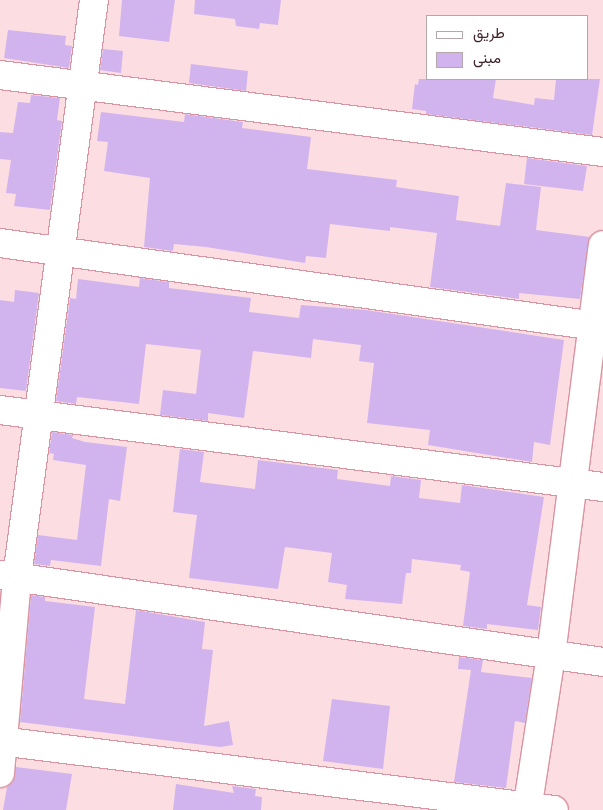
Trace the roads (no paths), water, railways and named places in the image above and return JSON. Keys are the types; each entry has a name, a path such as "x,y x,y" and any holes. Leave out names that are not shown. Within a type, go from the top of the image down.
{"street":[{"path":"0,774 8,576 37,415 84,86 94,0"},
{"path":"0,75 603,152"},
{"path":"0,242 598,326"},
{"path":"527,808 551,655 573,483 598,326 603,245"},
{"path":"0,410 603,487"},
{"path":"8,576 603,662"},
{"path":"2,741 554,810"}]}
